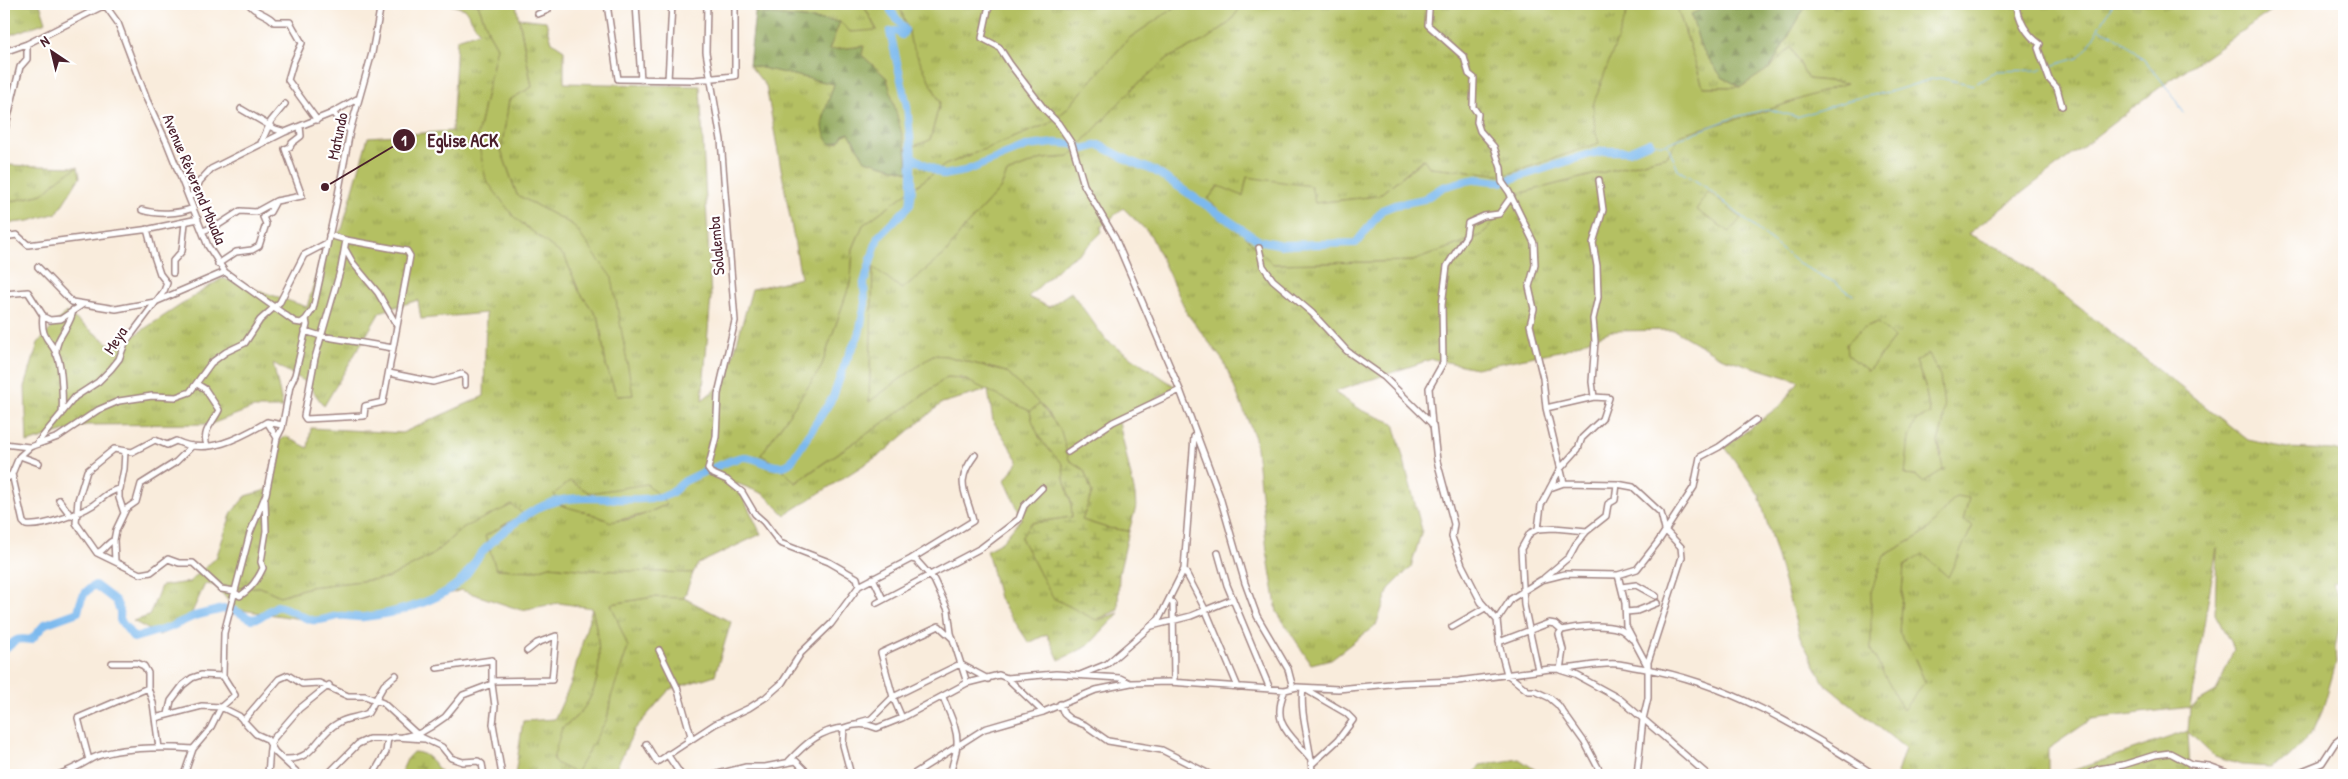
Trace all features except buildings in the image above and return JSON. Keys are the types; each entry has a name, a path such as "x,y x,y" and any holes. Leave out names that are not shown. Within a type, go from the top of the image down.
{"street":[{"path":"4,52 27,44 106,4"},
{"name":"Avenue Réverend Mbuala","path":"106,4 118,23 143,92 218,264 225,272 298,323 305,331"},
{"path":"249,4 253,10 269,16 277,24 285,21 290,22 293,27 302,43 292,63 288,80 317,120"},
{"name":"Matundo","path":"264,499 290,386 300,357 307,325 306,319 313,309 357,99 372,53 381,4"},
{"path":"538,14 548,10 548,4"},
{"path":"607,4 618,80 709,79 735,76 735,4"},
{"path":"636,4 641,80"},
{"path":"668,80 672,4"},
{"name":"Solalemba","path":"707,4 706,52 709,79 721,140 734,321 718,394 716,437 710,471 719,478 727,480 742,492 755,514 764,522 780,543 844,569 857,578 859,586"},
{"path":"991,4 982,38 999,47 1072,144 1084,185 1115,238 1180,390 1220,497 1245,583 1257,616 1285,664 1293,688"},
{"path":"1426,4 1429,10 1428,25 1459,50 1468,65 1470,74 1474,78 1473,106 1478,114 1477,122 1480,131 1494,147 1501,168 1502,182 1534,243 1535,265 1529,287 1534,309 1530,325 1543,378 1546,408 1564,483"},
{"path":"2017,4 2023,25 2031,38 2040,44 2038,48 2049,79 2057,88 2062,106"},
{"path":"4,133 20,67 27,59 27,44"},
{"path":"189,197 194,194 205,172 261,143 317,120 357,99"},
{"path":"261,143 269,126 285,104"},
{"path":"241,109 269,126 285,132"},
{"path":"333,112 339,123 350,131"},
{"path":"203,231 240,211 256,212 276,201 302,196 285,149 290,147 301,136 300,126"},
{"path":"1594,397 1592,382 1595,341 1593,319 1598,297 1597,266 1593,243 1603,210 1599,180"},
{"path":"1511,197 1499,214 1484,216 1468,223 1466,236 1447,266 1442,305 1443,363 1429,388 1437,461 1454,524 1452,537 1462,565 1486,608 1497,620 1499,642 1507,674 1528,691 1535,691 1550,698 1558,705 1585,743 1602,775"},
{"path":"218,264 236,252 252,250 259,246 266,224 263,217 270,212 276,201"},
{"path":"142,210 158,214 184,212 193,208"},
{"path":"4,237 17,235 28,245 148,230 198,219"},
{"path":"173,273 173,261 182,251 185,223"},
{"name":"Meya","path":"36,444 75,397 98,382 111,370 119,359 125,344 141,325 154,302 160,297 167,283 160,274 148,230"},
{"path":"329,235 407,251 410,265 396,324 383,402 365,406 364,416 304,418 320,336 336,286 346,240"},
{"path":"4,481 12,474 20,456 30,447 58,437 83,418 112,404 146,396 182,396 190,392 211,363 226,352 245,343 260,320 282,300 304,256 327,243"},
{"path":"1260,248 1263,266 1273,280 1312,314 1347,351 1384,377 1432,425"},
{"path":"345,249 353,263 378,293 396,324"},
{"path":"38,267 68,300 116,309 154,302 225,272"},
{"path":"4,294 28,292 43,315 47,319 56,321 85,304"},
{"path":"56,354 56,344 66,330 73,310"},
{"path":"43,315 42,331 59,362 62,414"},
{"path":"298,323 306,319"},
{"path":"305,331 320,336 393,348"},
{"path":"389,372 433,382 463,374 465,385"},
{"path":"197,384 205,389 219,410 206,432 207,445"},
{"path":"1068,452 1114,422 1180,390"},
{"path":"1538,529 1541,505 1560,469 1578,449 1582,438 1602,419 1609,398 1594,397 1546,408"},
{"path":"1080,676 1107,664 1159,619 1184,568 1195,439 1188,414"},
{"path":"1541,580 1565,574 1618,575 1637,569 1658,542 1694,487 1700,457 1719,447 1756,420"},
{"path":"267,422 277,438"},
{"path":"73,514 87,471 112,450 118,449 132,452 155,440 167,445 176,441 192,446 214,446 267,422 282,425"},
{"path":"4,444 30,447"},
{"path":"115,561 114,540 126,509 136,502 140,487 144,482 176,462 192,446"},
{"path":"124,513 119,498 119,490 124,468 125,451"},
{"path":"646,744 657,762 715,724 749,708 778,688 800,653 831,624 859,586 911,559 974,522 962,488 968,464 975,455"},
{"path":"20,456 40,463"},
{"path":"12,474 23,522 26,525 38,525 73,514 92,506 112,490 119,490"},
{"path":"1550,488 1564,483 1628,485 1641,493 1661,513 1665,530 1681,547 1682,557 1648,662 1648,698 1643,719 1637,775"},
{"path":"1497,620 1511,599 1541,580 1569,557 1576,544 1587,531 1606,516 1608,504 1615,500 1617,484"},
{"path":"877,603 981,548 1019,519 1024,506 1042,488"},
{"path":"59,500 73,514 76,523 98,553 140,574 151,572 168,559 179,563 193,563 221,589 234,592 240,596 254,583 262,568 261,562 266,526 264,499"},
{"path":"184,775 193,749 210,729 221,707 235,695 223,676 224,633 250,533 264,499"},
{"path":"1538,670 1524,605 1521,549 1530,533 1538,529 1554,528 1587,531"},
{"path":"98,553 114,540"},
{"path":"1218,553 1220,564 1233,599 1270,689"},
{"path":"911,559 916,560 934,580 948,610 953,639 967,683"},
{"path":"1184,568 1206,611 1238,687"},
{"path":"1618,575 1626,612 1626,626 1649,670"},
{"path":"873,578 883,599"},
{"path":"1621,587 1636,585 1656,596"},
{"path":"1169,599 1173,604 1174,682"},
{"path":"1152,626 1206,611 1233,599"},
{"path":"1626,612 1637,611 1657,603"},
{"path":"1452,627 1486,608"},
{"path":"1499,642 1549,623 1555,624 1562,630"},
{"path":"902,718 893,698 881,654 939,626 953,639"},
{"path":"1560,670 1563,650 1559,634 1562,630 1572,627 1621,629 1632,639"},
{"path":"327,775 358,744 376,738 403,737 417,734 445,717 463,695 492,682 552,680 556,636 537,643 527,652"},
{"path":"659,650 677,687 691,736 688,740"},
{"path":"437,668 492,660 495,706 493,724 502,775"},
{"path":"112,663 140,664 148,673 148,688 153,703 159,748"},
{"path":"960,664 988,679"},
{"path":"789,761 813,739 826,732 871,719 893,698 960,664"},
{"path":"912,775 984,729 1043,712 1096,690 1131,683 1174,682 1285,690 1303,688 1338,690 1401,683 1458,681 1538,670 1560,670 1587,665 1618,664 1674,674 1762,707 1875,775"},
{"path":"1560,670 1576,675 1620,699 1708,775"},
{"path":"1007,678 1056,674 1120,678 1131,683"},
{"path":"168,714 171,701 183,685 192,678 201,675 223,676"},
{"path":"243,721 279,679 285,675 290,675 302,684 315,682 329,686 348,696 365,696 375,700 396,714 424,739 442,747 451,758 463,762 478,761 482,764 484,775"},
{"path":"284,759 298,760 306,755 333,725 368,713 384,685 396,675"},
{"path":"854,724 877,728 902,718 967,683 999,675 1007,678 1043,712"},
{"path":"267,775 270,769 270,744 300,709 329,686"},
{"path":"90,760 78,718 148,688"},
{"path":"1303,688 1303,708 1312,762 1312,775"},
{"path":"1303,688 1346,713 1352,720 1338,740 1312,762"},
{"path":"1285,690 1278,714 1282,726 1312,762"},
{"path":"943,697 955,726 956,748 951,766 951,775"},
{"path":"1060,704 1064,714 1070,719 1085,725 1108,741 1162,750 1210,775"},
{"path":"154,718 202,706 221,707 239,716 300,775"},
{"path":"844,728 843,744 851,775"},
{"path":"2292,775 2322,763 2335,743 2344,736"},
{"path":"403,737 424,739"},
{"path":"373,775 386,752 388,738"},
{"path":"58,775 90,760 126,750 159,748 193,749"},
{"path":"667,754 681,775"},
{"path":"2086,775 2098,769 2123,765 2155,755 2170,754 2191,764 2209,766 2234,775"},
{"path":"714,775 746,767 765,767 789,761 798,762 810,775"}],"green space":[{"path":"4,4 40,4 46,22 4,37"},
{"path":"448,4 478,4 489,33 497,47 477,137 514,217 565,257 579,291 599,319 606,365 617,396 633,395 573,225 517,195 501,150 509,100 532,87 519,18 546,21 552,42 564,50 564,83 700,86 711,297 702,400 726,381 752,289 801,278 766,86 749,65 834,84 822,123 831,144 839,142 843,135 849,133 865,160 908,172 906,149 930,140 940,102 910,43 909,32 900,4 1180,4 1128,39 1066,110 1048,124 945,165 863,225 853,249 851,281 821,368 761,455 781,467 796,483 947,377 980,385 1030,411 1039,437 1063,464 1064,479 1071,502 1072,517 1031,523 1096,620 1119,613 1088,646 1059,660 1047,634 1029,643 999,598 987,550 1002,542 1022,518 1005,480 1019,461 993,421 988,390 942,403 884,452 785,515 764,494 736,483 761,534 698,564 693,573 586,570 550,566 534,571 496,569 485,536 523,514 464,527 431,556 388,578 310,587 280,596 260,587 237,588 205,584 187,623 159,635 133,621 149,616 161,586 189,582 216,558 232,512 246,496 269,489 280,440 285,436 308,448 311,428 402,433 484,396 486,313 421,319 418,300 380,312 324,406 306,382 273,363 283,408 253,408 211,424 86,425 27,443 25,387 38,343 66,312 115,348 222,278 307,307 325,245 342,229 368,137 452,131 457,39 479,32 465,9","holes":["570,481 590,493 667,504 641,516 613,521 604,519 592,512"]},
{"path":"478,4 516,4 532,87 509,100 501,150 517,195 573,225 612,278 633,395 617,396 606,365 599,319 579,291 565,257 514,217 486,180 477,137 497,47 489,33"},
{"path":"754,4 863,4 877,31 850,32 840,22 755,13"},
{"path":"863,4 900,4 911,43 940,102 930,140 906,149 887,78 862,55 864,46 829,50 840,22 850,32 877,30"},
{"path":"1180,4 1243,4 1229,23 1205,40 1168,58 1132,89 1069,157 1042,159 1007,173 1000,189 965,227 945,254 902,289 873,267 869,402 933,355 946,356 1006,372 1040,404 1030,411 962,378 947,377 910,405 795,483 781,467 761,455 821,368 851,281 853,249 863,225 945,165 1048,124 1066,110 1128,39"},
{"path":"1243,4 1659,4 1628,10 1595,130 1600,143 1506,175 1429,167 1423,159 1378,196 1315,203 1247,177 1243,197 1218,186 1208,199 1273,264 1413,261 1482,235 1517,194 1667,156 1681,134 1759,113 1846,83 1808,79 1791,47 1770,68 1807,4 2065,4 2068,6 2070,4 2281,4 2159,88 1968,234 2010,253 2248,440 2287,448 2334,450 2344,453 2344,576 2333,584 2343,608 2335,649 2336,663 2322,712 2313,732 2288,758 2270,767 2241,765 2215,757 2188,732 2190,770 2207,771 2217,775 2060,775 2188,731 2190,707 2092,719 2048,749 2048,775 1898,775 1905,748 1824,683 1800,637 1759,495 1725,447 1782,404 1799,381 1720,357 1674,330 1611,331 1564,350 1476,368 1432,359 1334,392 1363,411 1394,423 1422,530 1411,567 1389,589 1376,625 1331,659 1311,664 1277,612 1267,551 1255,438 1224,362 1188,315 1150,234 1123,208 1101,227 1102,232 1084,250 1063,264 1028,297 1049,307 1071,292 1106,340 1176,387 1119,422 1135,495 1136,507 1129,531 1107,528 1082,520 1092,493 1084,470 1069,460 1047,411 1006,372 946,356 933,355 869,402 873,266 902,289 945,254 965,227 1000,189 1007,173 1042,159 1069,157 1132,89 1168,58 1205,40 1229,23","holes":["1894,338 1868,371 1847,354","1916,361 1943,424 1938,442 1942,455 1923,482 1916,476 1905,475 1930,414 1925,386","1956,496 1963,521 1973,525 1948,576 1923,553 1904,566 1899,632 1914,657 1925,682 1871,650 1884,556 1926,532","2217,548 2215,614 2234,649 2216,692 2190,707"]},
{"path":"1659,4 1676,4 1703,87 1741,87 1770,68 1791,47 1808,79 1847,83 1759,113 1681,134 1667,156 1517,194 1482,235 1413,261 1273,264 1208,199 1219,186 1243,196 1247,177 1311,186 1315,203 1378,196 1424,159 1429,167 1506,175 1599,143 1595,130 1593,105 1628,10"},
{"path":"1676,4 1715,4 1691,14 1701,48 1722,77 1741,87 1703,87"},
{"path":"1715,4 1807,4 1770,68 1741,87 1722,77 1701,48 1691,14"},
{"path":"755,13 840,22 829,50 864,46 862,55 887,78 906,149 909,172 865,160 849,133 843,135 839,141 831,144 826,137 823,123 834,84 749,65"},
{"path":"4,165 78,167 61,177 43,194 4,203"},
{"path":"78,167 80,177 57,213 29,221 4,224 4,203 43,194 61,177"},
{"path":"1708,192 1741,218 1730,232 1696,210"},
{"path":"1878,322 1894,338 1868,371 1847,354 1846,344 1863,328"},
{"path":"1929,354 1940,376 1944,407 1943,424 1938,442 1943,470 1923,482 1916,476 1905,475 1909,438 1916,420 1930,414 1925,386 1916,361"},
{"path":"1040,404 1061,431 1069,460 1084,470 1092,493 1082,520 1107,528 1129,531 1119,574 1118,610 1096,620 1053,598 1021,538 1031,523 1072,517 1071,502 1064,479 1063,464 1042,440 1032,419 1030,411"},
{"path":"570,481 590,493 647,484 667,504 645,514 611,522 595,515 560,505 554,494"},
{"path":"1956,496 1969,498 1963,521 1973,525 1948,577 1923,554 1904,566 1899,632 1914,657 1925,682 1903,710 1871,650 1871,592 1884,556 1926,532"},
{"path":"512,505 523,514 485,536 496,569 534,571 550,566 586,570 693,573 684,598 653,597 611,604 628,647 611,697 607,719 576,773 555,763 553,759 562,728 587,704 594,690 598,675 598,642 592,608 559,603 521,610 461,590 398,610 321,622 235,609 214,584 237,588 260,587 280,596 310,587 388,578 431,556 464,527"},
{"path":"653,597 684,598 731,622 715,675 669,690 635,729 613,775 515,775 523,721 555,719 571,683 592,608 598,642 598,675 594,690 587,704 562,728 607,719 611,697 611,604"},
{"path":"413,752 427,756 443,775 400,775 408,757"},
{"path":"1519,759 1543,775 1473,775 1480,765"}],"waterway":[{"path":"2047,67 2078,58 2088,47 2113,4"},
{"path":"4,650 15,641 31,640 45,624 78,612 83,596 95,585 116,601 120,611 120,620 134,638 168,628 194,616 223,609 236,611 251,619 258,618 277,606 307,619 315,620 338,616 361,617 389,613 430,600 453,587 499,536 524,516 542,506 579,498 638,499 667,495 685,481 724,463 744,457 774,466 786,465 791,462 833,397 846,361 859,334 865,304 864,283 878,237 910,205 912,157 907,106 890,32 896,31 902,35 905,30 891,11"},
{"path":"2100,29 2114,36 2137,53 2158,76 2184,113"},
{"path":"1650,142 1663,145 1735,117 1768,109 1797,117 1853,99 1893,91 1932,79 1940,78 1974,85 1996,71 2039,70 2043,68"},
{"path":"912,157 944,175 965,171 1028,146 1055,143 1072,144 1083,149 1099,145 1132,162 1155,171 1258,240 1282,245 1356,243 1382,210 1395,205 1424,199 1443,187 1477,179 1502,182 1590,154 1603,151 1629,151 1650,142"},
{"path":"1667,143 1678,170 1707,188 1799,264 1834,282 1853,295"}],"place":[{"name":"Eglise ACK","path":"325,187"}]}
